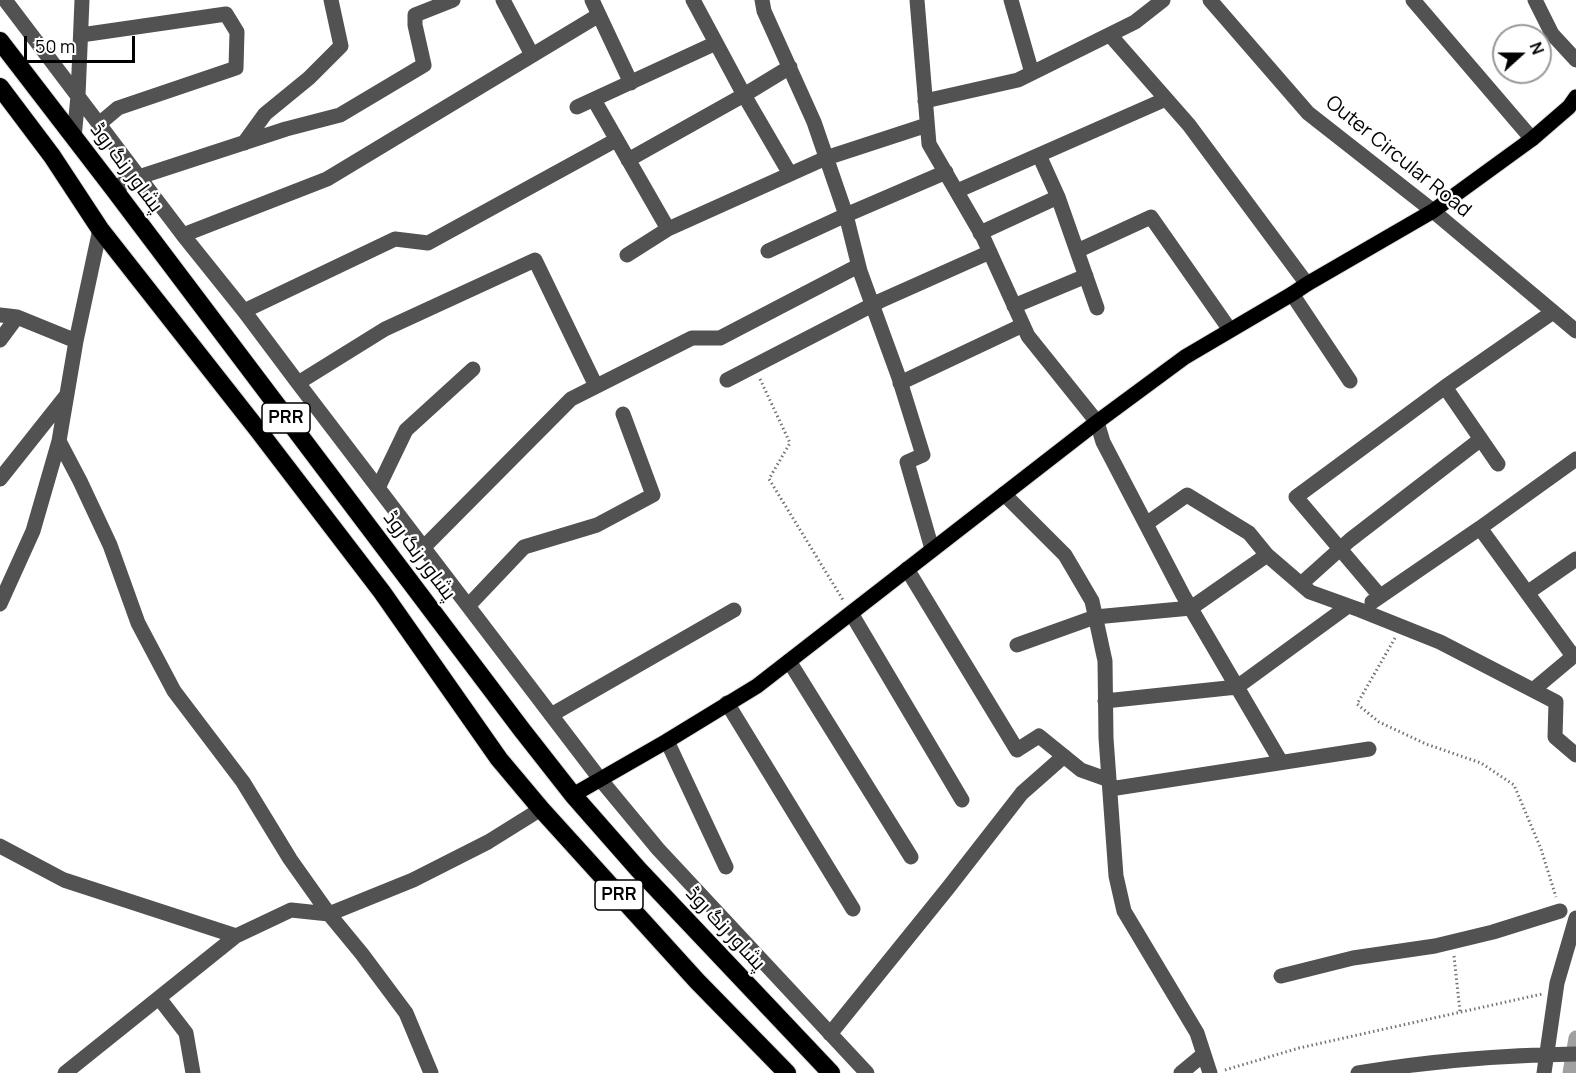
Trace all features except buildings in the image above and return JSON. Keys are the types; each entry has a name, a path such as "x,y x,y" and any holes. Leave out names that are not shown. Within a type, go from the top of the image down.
{"highway":[{"name":"پشاور رنگ روڈ","path":"0,41 573,795 638,869 831,1073"},
{"name":"PRR","path":"0,87 52,156 100,229 382,592 499,759 541,809 698,981 786,1073"}],"main road":[{"path":"573,795 757,686 1097,422 1185,357 1433,211 1532,139 1576,97"}],"street":[{"path":"5,0 600,779 657,849 867,1073"},
{"path":"74,138 82,0"},
{"path":"244,143 265,114 309,78 341,46 332,0"},
{"path":"113,188 139,177 286,129 340,115 424,64 414,15 453,0"},
{"path":"503,0 532,55"},
{"path":"592,0 631,83"},
{"path":"693,0 790,174"},
{"path":"762,0 764,11 814,122 846,215 858,266 923,455 907,462 932,549"},
{"path":"917,0 929,144 990,252 1028,336 1097,422 1103,442 1191,609 1281,762"},
{"path":"1011,0 1032,73"},
{"path":"925,101 1018,80 1136,22 1163,0"},
{"name":"Outer Circular Road","path":"1210,0 1308,113 1433,211 1576,331"},
{"path":"1413,0 1532,139"},
{"path":"1535,0 1552,34 1576,60"},
{"path":"81,35 226,14 237,32 236,68 118,108 99,124"},
{"path":"183,235 327,178 599,15"},
{"path":"1110,35 1189,125 1306,284"},
{"path":"577,107 716,44"},
{"path":"628,160 790,67"},
{"path":"957,191 1166,99"},
{"path":"594,100 668,229"},
{"path":"627,255 668,229 826,158 927,125"},
{"path":"244,311 395,238 428,243 616,140"},
{"path":"1040,155 1058,197 1096,308"},
{"path":"768,251 946,172"},
{"path":"980,233 1058,197"},
{"path":"1077,251 1151,217 1230,330"},
{"path":"0,604 33,531 59,441 76,341 100,229"},
{"path":"727,380 872,305 990,252"},
{"path":"298,383 385,329 535,260 596,386"},
{"path":"423,548 571,399 692,338 720,338 858,266"},
{"path":"1014,306 1086,276"},
{"path":"1292,294 1350,381"},
{"path":"1380,596 1296,496 1445,387 1553,312"},
{"path":"0,315 17,317 76,341"},
{"path":"0,340 17,317"},
{"path":"900,383 1023,325"},
{"path":"378,488 406,430 473,369"},
{"path":"1445,387 1498,464"},
{"path":"0,479 68,393"},
{"path":"468,606 524,547 597,525 653,495 623,414"},
{"path":"1301,584 1340,549 1481,439"},
{"path":"59,441 110,545 138,622 174,691 243,782 290,859 329,914 406,1013 431,1073"},
{"path":"1105,701 1237,687 1354,608 1380,596 1576,459"},
{"path":"1004,494 1065,555 1092,601 1105,661 1109,785 1116,876 1124,911 1197,1034 1204,1054 1218,1071"},
{"path":"1146,524 1187,495 1249,533 1267,555 1310,592 1440,642 1556,702 1555,737 1575,753"},
{"path":"1480,528 1575,655 1533,690"},
{"path":"1017,645 1095,617 1191,609 1267,555"},
{"path":"1527,593 1576,559"},
{"path":"907,569 1017,750 1039,736 1081,770 1109,785 1369,748"},
{"path":"551,715 734,610"},
{"path":"851,613 962,800"},
{"path":"789,661 911,858"},
{"path":"727,704 853,909"},
{"path":"667,741 726,867"},
{"path":"830,1034 1022,793 1064,756"},
{"path":"65,1073 236,936 291,910 329,914 413,880 488,842 541,809"},
{"path":"0,846 64,880 236,936"},
{"path":"1281,976 1353,958 1453,942 1560,911"},
{"path":"1544,1073 1556,991 1576,918"},
{"path":"159,998 186,1033 193,1073"},
{"path":"1181,1073 1204,1054"},
{"path":"1358,1073 1405,1065 1547,1054 1576,1054"}],"path":[{"path":"754,366 789,443 769,479 851,613"},
{"path":"1402,626 1357,704 1379,722 1426,744 1481,763 1514,784 1541,849 1560,911"},
{"path":"1453,942 1460,1012"},
{"path":"1218,1071 1299,1048 1556,991"}],"waterway":[{"path":"1570,1073 1576,1038"}]}
